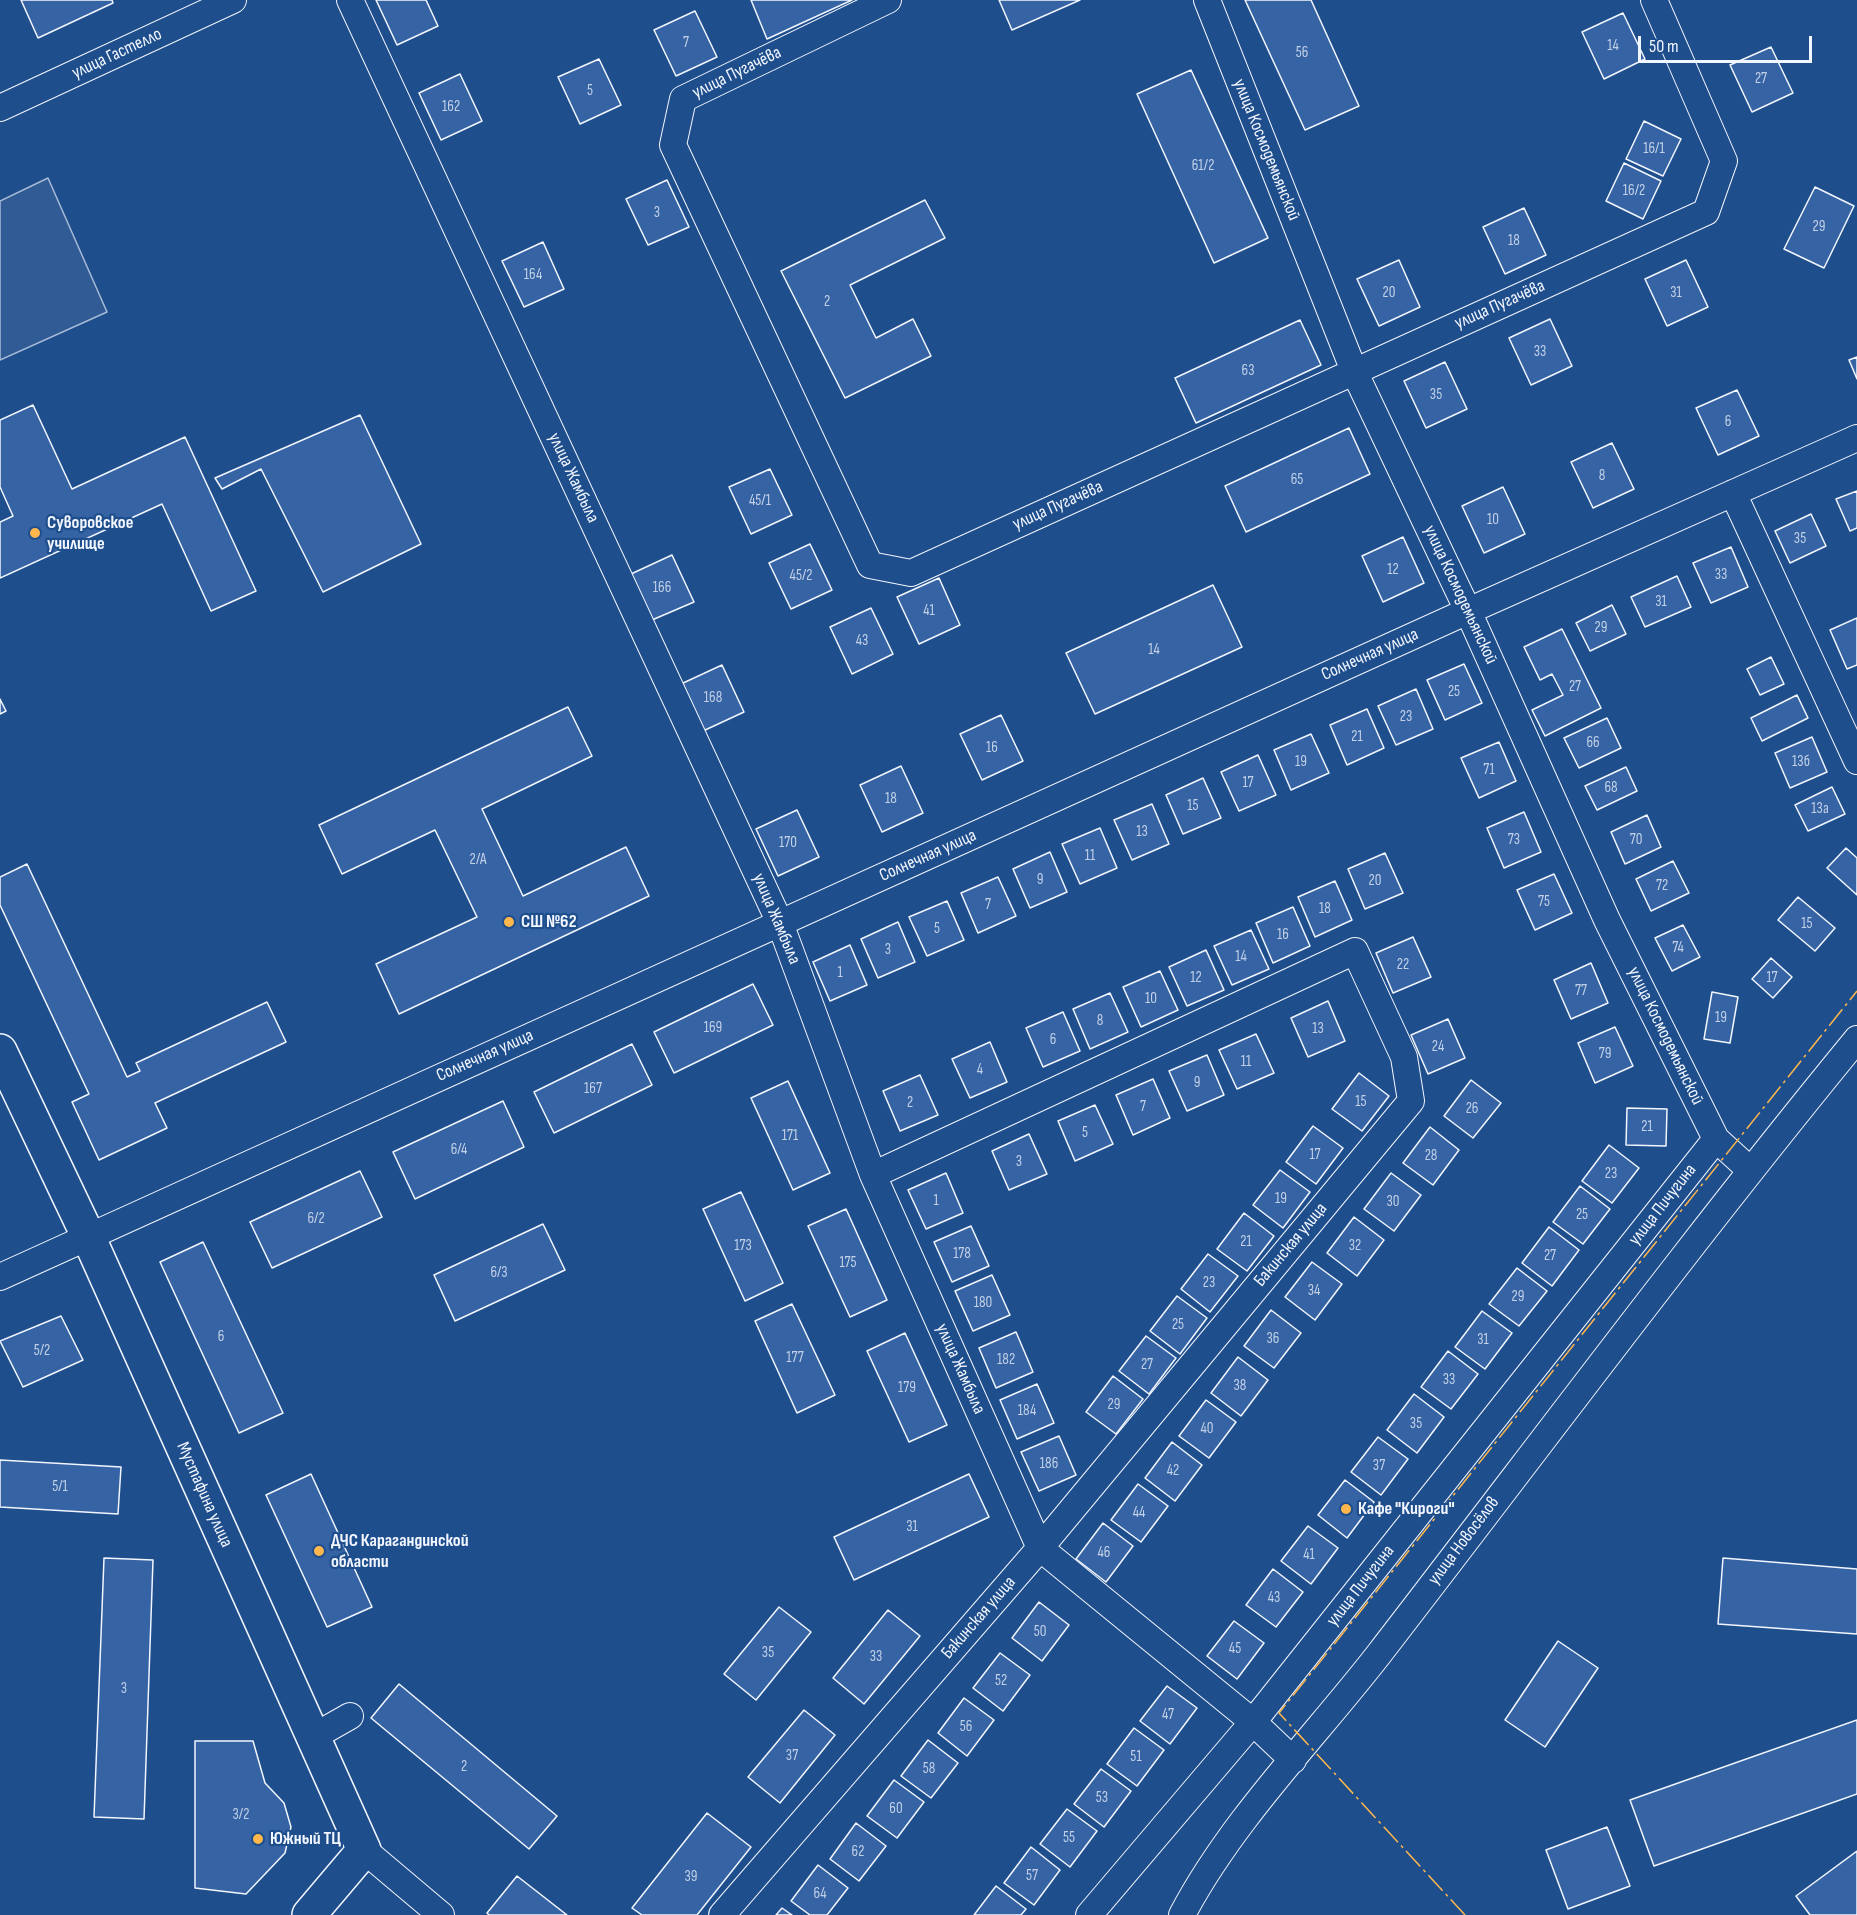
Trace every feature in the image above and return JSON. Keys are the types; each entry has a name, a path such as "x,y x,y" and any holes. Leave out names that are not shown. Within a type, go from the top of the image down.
{"main road":[{"name":"Мустафина улица","path":"0,1051 88,1236 364,1850"},
{"path":"309,1915 364,1850"}],"street":[{"name":"улица Гастелло","path":"0,108 233,0"},
{"name":"улица Жамбыла","path":"350,0 780,923 873,1175 1040,1548 1253,1722 1293,1760"},
{"name":"улица Пугачёва","path":"888,0 683,99 673,145 870,565 911,573 1706,212 1724,161 1654,0"},
{"name":"улица Космодемьянской","path":"1207,0 1354,371 1468,611 1607,920 1716,1139 1749,1170"},
{"name":"Солнечная улица","path":"0,1276 1468,611 1857,438"},
{"path":"1733,493 1857,761"},
{"name":"Бакинская улица","path":"722,1915 1040,1548 1411,1101 1404,1058 1355,951 873,1175"},
{"path":"1749,1170 1857,1039"},
{"name":"улица Пичугина","path":"1089,1915 1253,1722 1716,1139"},
{"name":"улица Новосёлов","path":"1182,1915 1204,1873 1378,1655 1749,1170"},
{"path":"313,1737 350,1716"},
{"name":"Мустафина улица","path":"364,1850 441,1915"}],"shaded area":[{"path":"48,178 107,312 0,360 0,201"}],"building":[{"path":"21,0 112,0 113,3 38,38"},
{"path":"376,0 426,0 438,26 397,45"},
{"path":"751,0 852,0 767,39"},
{"path":"999,0 1080,0 1012,30"},
{"path":"1245,0 1311,0 1359,106 1305,130"},
{"path":"695,11 717,57 676,76 654,30"},
{"path":"1623,13 1645,59 1604,79 1582,32"},
{"path":"1771,47 1793,93 1752,112 1730,65"},
{"path":"599,59 621,105 580,124 558,77"},
{"path":"1191,70 1268,238 1214,263 1137,94"},
{"path":"460,74 482,121 441,140 419,93"},
{"path":"1644,121 1681,139 1663,176 1626,159"},
{"path":"1624,163 1661,181 1643,219 1606,201"},
{"path":"667,180 689,227 648,245 626,199"},
{"path":"1815,187 1854,206 1824,268 1784,249"},
{"path":"925,200 945,238 850,285 876,338 913,319 931,356 845,398 781,271"},
{"path":"1524,208 1546,255 1505,274 1483,227"},
{"path":"543,242 564,289 524,307 502,261"},
{"path":"1399,260 1420,307 1379,326 1357,279"},
{"path":"1686,260 1708,307 1667,326 1645,279"},
{"path":"1550,319 1572,366 1531,385 1509,338"},
{"path":"1300,320 1321,365 1196,423 1175,378"},
{"path":"1857,357 1857,379 1849,360"},
{"path":"1445,362 1467,409 1426,428 1404,381"},
{"path":"1737,390 1759,436 1718,455 1696,408"},
{"path":"33,405 72,489 185,437 256,591 211,611 162,504 0,578 0,522 13,516 0,487 0,420"},
{"path":"360,415 421,544 323,592 261,469 222,489 215,478"},
{"path":"1349,428 1370,474 1246,532 1225,486"},
{"path":"1612,443 1634,489 1593,508 1571,462"},
{"path":"770,469 792,515 751,534 729,487"},
{"path":"1503,487 1525,534 1484,553 1462,506"},
{"path":"1857,491 1857,528 1850,531 1836,499"},
{"path":"1811,514 1826,546 1790,563 1775,531"},
{"path":"1403,537 1424,583 1383,602 1362,556"},
{"path":"810,544 832,590 791,609 769,563"},
{"path":"1731,547 1748,587 1711,603 1693,563"},
{"path":"672,555 694,602 652,620 631,574"},
{"path":"1677,576 1691,607 1645,627 1631,597"},
{"path":"939,578 960,625 919,644 897,597"},
{"path":"1213,585 1242,647 1095,714 1066,653"},
{"path":"1612,605 1626,634 1590,651 1576,623"},
{"path":"871,608 893,654 852,674 830,627"},
{"path":"1857,618 1857,665 1847,669 1830,630"},
{"path":"1562,629 1601,708 1545,736 1532,710 1563,695 1552,674 1540,680 1524,647"},
{"path":"1771,657 1784,684 1760,695 1747,669"},
{"path":"1464,664 1482,703 1445,720 1427,680"},
{"path":"722,665 744,712 703,731 681,684"},
{"path":"1416,689 1433,729 1396,745 1378,706"},
{"path":"1797,695 1808,718 1762,741 1751,718"},
{"path":"0,699 6,711 0,714"},
{"path":"568,707 592,756 482,809 523,896 626,847 649,896 399,1014 376,964 477,917 435,830 342,874 319,825"},
{"path":"1367,709 1384,748 1347,765 1330,725"},
{"path":"1001,715 1023,761 982,780 960,734"},
{"path":"1607,718 1621,748 1579,768 1564,738"},
{"path":"1311,734 1329,773 1291,790 1274,750"},
{"path":"1812,737 1827,772 1790,788 1775,753"},
{"path":"1499,742 1516,781 1479,798 1461,758"},
{"path":"1258,755 1276,795 1239,811 1221,772"},
{"path":"901,766 923,813 882,832 860,785"},
{"path":"1626,767 1637,791 1597,810 1585,786"},
{"path":"1203,778 1221,818 1183,834 1166,795"},
{"path":"1832,787 1845,814 1808,831 1795,805"},
{"path":"1152,804 1169,844 1132,860 1114,820"},
{"path":"797,810 819,857 778,876 756,829"},
{"path":"1524,812 1541,852 1504,868 1487,828"},
{"path":"1647,815 1661,847 1625,864 1611,832"},
{"path":"1100,828 1117,868 1080,884 1062,844"},
{"path":"1846,848 1857,858 1857,895 1827,868"},
{"path":"1050,852 1067,892 1030,908 1013,869"},
{"path":"1385,853 1403,893 1365,909 1348,869"},
{"path":"1673,861 1689,893 1651,911 1636,879"},
{"path":"27,864 127,1077 140,1071 136,1063 267,1002 286,1042 155,1103 167,1128 99,1160 72,1102 89,1094 0,905 0,877"},
{"path":"1554,874 1572,913 1535,930 1517,890"},
{"path":"998,877 1016,916 978,933 961,893"},
{"path":"1335,881 1352,920 1315,937 1298,897"},
{"path":"1798,897 1835,928 1815,951 1778,920"},
{"path":"947,901 964,940 927,956 909,917"},
{"path":"1293,907 1310,946 1273,963 1256,923"},
{"path":"898,922 915,962 878,978 861,939"},
{"path":"1683,925 1700,957 1672,971 1655,938"},
{"path":"1251,930 1269,969 1232,985 1214,946"},
{"path":"1413,937 1431,977 1393,993 1376,953"},
{"path":"850,945 867,985 830,1001 813,962"},
{"path":"1206,950 1224,990 1187,1006 1169,967"},
{"path":"1771,958 1792,977 1773,998 1752,979"},
{"path":"1591,963 1608,1003 1571,1019 1554,980"},
{"path":"1160,971 1178,1010 1141,1027 1123,987"},
{"path":"753,984 773,1025 674,1073 654,1032"},
{"path":"1712,992 1738,997 1730,1043 1704,1039"},
{"path":"1110,993 1128,1032 1090,1049 1073,1009"},
{"path":"1328,1001 1345,1041 1308,1057 1291,1018"},
{"path":"1063,1012 1080,1051 1043,1067 1026,1028"},
{"path":"1448,1019 1465,1058 1428,1074 1411,1035"},
{"path":"1615,1027 1633,1066 1595,1083 1578,1043"},
{"path":"1256,1034 1274,1073 1237,1089 1219,1050"},
{"path":"990,1042 1007,1082 970,1098 952,1059"},
{"path":"632,1044 652,1085 554,1133 534,1092"},
{"path":"1207,1055 1224,1095 1187,1111 1169,1071"},
{"path":"1359,1073 1389,1096 1362,1131 1332,1109"},
{"path":"920,1075 938,1115 900,1131 883,1091"},
{"path":"1153,1079 1170,1118 1133,1135 1116,1095"},
{"path":"1471,1080 1501,1103 1473,1138 1444,1116"},
{"path":"788,1081 830,1173 793,1190 751,1098"},
{"path":"503,1101 524,1147 415,1199 393,1152"},
{"path":"1095,1105 1113,1144 1075,1161 1058,1121"},
{"path":"1627,1108 1667,1109 1666,1146 1626,1145"},
{"path":"1313,1126 1343,1148 1316,1184 1286,1162"},
{"path":"1430,1127 1459,1150 1433,1185 1403,1163"},
{"path":"1029,1134 1047,1174 1009,1190 992,1151"},
{"path":"1609,1145 1639,1168 1612,1203 1582,1181"},
{"path":"1280,1170 1310,1192 1283,1228 1253,1205"},
{"path":"360,1171 382,1217 272,1268 250,1222"},
{"path":"946,1173 963,1213 926,1229 908,1190"},
{"path":"1391,1173 1421,1195 1394,1231 1364,1209"},
{"path":"1580,1186 1610,1209 1583,1244 1553,1222"},
{"path":"741,1192 783,1283 745,1301 703,1209"},
{"path":"846,1209 887,1300 850,1317 808,1226"},
{"path":"1244,1213 1274,1236 1247,1271 1217,1249"},
{"path":"1354,1217 1384,1240 1357,1276 1327,1253"},
{"path":"543,1224 565,1270 455,1321 434,1275"},
{"path":"971,1226 989,1266 952,1282 934,1242"},
{"path":"1549,1227 1579,1250 1552,1286 1522,1263"},
{"path":"203,1242 283,1413 239,1433 160,1262"},
{"path":"1208,1254 1238,1276 1210,1312 1181,1289"},
{"path":"1312,1262 1342,1284 1315,1320 1285,1297"},
{"path":"1517,1268 1547,1291 1519,1326 1489,1304"},
{"path":"992,1275 1010,1315 973,1331 955,1291"},
{"path":"1177,1296 1207,1318 1180,1354 1150,1331"},
{"path":"792,1304 835,1395 797,1413 755,1321"},
{"path":"1271,1310 1301,1333 1274,1368 1244,1346"},
{"path":"1482,1311 1512,1333 1485,1369 1455,1347"},
{"path":"61,1316 83,1360 23,1387 0,1341"},
{"path":"1016,1332 1033,1372 996,1388 979,1348"},
{"path":"905,1333 947,1425 909,1442 867,1351"},
{"path":"1146,1336 1176,1358 1149,1394 1119,1371"},
{"path":"1448,1351 1478,1374 1451,1409 1421,1387"},
{"path":"1238,1357 1268,1380 1241,1416 1211,1393"},
{"path":"1113,1376 1143,1399 1116,1434 1086,1412"},
{"path":"1037,1384 1054,1423 1017,1439 1000,1400"},
{"path":"1414,1394 1444,1417 1417,1453 1387,1430"},
{"path":"1206,1400 1236,1422 1209,1458 1179,1436"},
{"path":"1059,1436 1076,1475 1039,1491 1021,1452"},
{"path":"1378,1437 1408,1459 1381,1495 1351,1472"},
{"path":"1172,1442 1202,1465 1175,1501 1145,1478"},
{"path":"0,1460 121,1467 118,1514 0,1507"},
{"name":"ДЧС Карагандинской области","path":"311,1474 372,1607 327,1627 266,1495"},
{"path":"969,1474 989,1517 854,1580 834,1537"},
{"name":"Кафе \"Кироги\"","path":"1345,1480 1374,1502 1347,1538 1318,1515"},
{"path":"1138,1484 1168,1506 1141,1542 1111,1520"},
{"path":"1103,1523 1133,1546 1106,1582 1076,1559"},
{"path":"1308,1526 1338,1548 1311,1584 1281,1561"},
{"path":"104,1558 153,1560 144,1819 94,1817"},
{"path":"1723,1558 1857,1569 1857,1634 1718,1624"},
{"path":"1273,1569 1303,1592 1276,1627 1246,1605"},
{"path":"1039,1602 1069,1625 1042,1661 1012,1638"},
{"path":"779,1607 811,1632 756,1700 724,1674"},
{"path":"888,1610 920,1636 864,1704 833,1678"},
{"path":"1234,1621 1264,1643 1237,1679 1207,1656"},
{"path":"1558,1641 1598,1668 1545,1747 1505,1720"},
{"path":"1000,1653 1030,1675 1003,1711 973,1688"},
{"path":"399,1684 557,1816 529,1849 371,1718"},
{"path":"1167,1686 1197,1708 1170,1744 1140,1721"},
{"path":"964,1698 994,1720 967,1756 938,1733"},
{"path":"804,1710 835,1735 780,1803 748,1777"},
{"path":"1857,1720 1857,1794 1654,1866 1630,1800"},
{"path":"1134,1728 1164,1750 1137,1786 1107,1764"},
{"path":"928,1740 958,1763 931,1798 901,1776"},
{"path":"195,1741 253,1741 265,1783 284,1803 291,1827 285,1853 246,1894 195,1888"},
{"path":"1101,1769 1131,1791 1104,1827 1074,1804"},
{"path":"894,1780 924,1802 897,1838 867,1816"},
{"path":"1067,1809 1097,1831 1070,1867 1040,1844"},
{"path":"707,1813 751,1847 697,1915 642,1915 632,1908"},
{"path":"856,1823 886,1846 859,1881 830,1859"},
{"path":"1607,1827 1630,1886 1568,1909 1546,1850"},
{"path":"1031,1847 1060,1870 1034,1905 1004,1883"},
{"path":"1857,1851 1857,1915 1810,1915 1796,1896"},
{"path":"818,1865 848,1888 827,1915 810,1915 791,1901"},
{"path":"517,1876 567,1915 489,1915 487,1913"},
{"path":"996,1886 1026,1909 1021,1915 974,1915"},
{"path":"782,1908 792,1915 776,1915"}],"power":[{"path":"1465,1915 1279,1713 1857,991"}],"place":[{"name":"Суворовское училище","path":"35,533"},
{"name":"СШ №62","path":"509,922"},
{"name":"Кафе \"Кироги\"","path":"1346,1509"},
{"name":"ДЧС Карагандинской области","path":"319,1551"},
{"name":"Южный ТЦ","path":"258,1839"}]}
